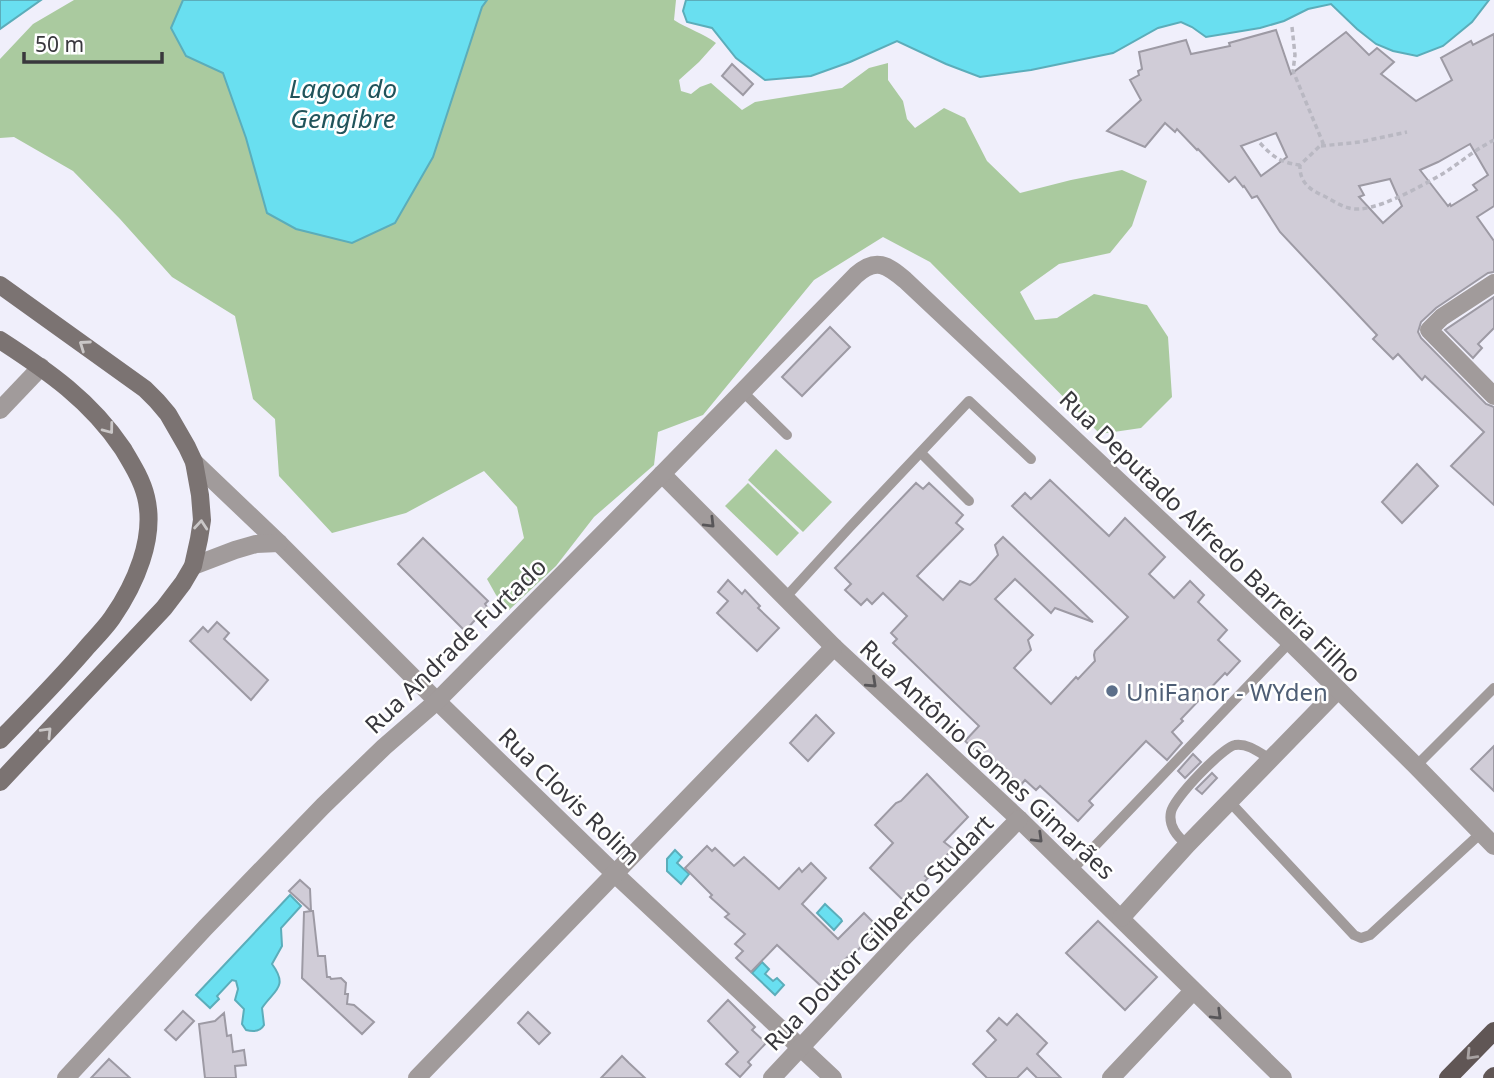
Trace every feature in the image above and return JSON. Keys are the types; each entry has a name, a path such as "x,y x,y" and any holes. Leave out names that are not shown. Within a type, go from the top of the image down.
{"main road":[{"path":"1448,1078 1494,1031"}],"street":[{"name":"Rua Andrade Furtado","path":"66,1078 323,806 437,701 861,270 881,264 888,266"},
{"name":"Rua Deputado Alfredo Barreira Filho","path":"888,266 1290,642 1494,846"},
{"path":"1494,283 1442,317 1429,330 1494,396"},
{"path":"0,782 164,608 193,566 202,520 201,495 194,463 187,447 157,401 145,389 2,290"},
{"path":"0,340 41,367 97,414 110,430 142,483 148,527 139,568 112,618 68,670 0,740"},
{"path":"0,410 41,367"},
{"name":"Rua Clovis Rolim","path":"194,463 279,543 615,874 833,1078"},
{"name":"Rua Antônio Gomes Gimarães","path":"662,474 834,647 1019,819 1283,1078"},
{"path":"193,566 256,544 279,543"},
{"path":"417,1078 834,647"},
{"path":"1121,918 1187,845 1338,690"},
{"name":"Rua Doutor Gilberto Studart","path":"772,1078 1019,819"},
{"path":"1111,1078 1193,991"}],"lane":[{"path":"742,391 788,435"},
{"path":"785,598 969,401 1031,459"},
{"path":"921,453 969,501"},
{"path":"1071,871 1290,642"},
{"path":"1416,766 1494,688"},
{"path":"1187,845 1173,829 1171,812 1175,803 1200,773 1232,746 1247,746 1270,759"},
{"path":"1229,802 1353,935 1361,938 1370,935 1481,833"}],"path":[{"path":"1292,27 1295,55 1293,71 1323,143 1300,165 1304,183 1312,191 1350,209 1368,208 1387,202 1443,173 1494,140"},
{"path":"1319,147 1407,132"},
{"path":"1259,143 1272,156 1300,165"}],"green space":[{"path":"74,0 183,0 171,28 186,56 223,73 246,138 433,157 482,7 487,0 676,0 674,20 716,43 679,80 681,91 691,94 711,83 742,110 755,102 842,88 869,68 888,63 888,80 903,101 907,119 915,128 944,108 965,118 987,161 1020,193 1122,170 1147,181 1132,226 1110,253 1059,264 1020,292 1035,320 1057,318 1094,294 1147,305 1168,337 1172,397 1141,428 1100,434 930,262 883,237 814,280 703,415 658,432 654,465 594,517 556,566 509,610 487,579 524,538 517,507 484,471 406,513 332,533 279,476 275,419 253,399 235,316 172,277 73,171 14,137 0,138 0,59 33,24"},
{"path":"776,449 832,502 803,532 748,480"},
{"path":"748,483 799,533 777,556 725,506"}],"water":[{"path":"0,0 41,0 0,29"},
{"name":"Lagoa do Gengibre","path":"183,0 487,0 482,7 433,157 395,223 352,243 296,229 267,213 246,138 223,73 186,56 171,28"},
{"path":"686,0 1489,0 1472,22 1443,46 1417,56 1376,44 1331,4 1308,9 1284,21 1260,28 1206,37 1181,22 1158,28 1113,53 1031,70 980,77 897,41 811,76 765,80 736,58 712,28 687,22 683,11"},
{"path":"675,850 682,857 677,863 689,874 681,884 667,871 667,859"},
{"path":"290,895 301,906 281,928 282,946 272,964 279,978 278,988 262,1008 264,1025 256,1031 246,1030 242,1024 244,1009 235,1000 238,989 236,981 232,980 210,1008 196,995"},
{"path":"825,904 842,921 834,930 817,913"},
{"path":"762,962 769,969 765,974 773,981 777,978 784,985 775,995 752,973"}],"building":[{"path":"1276,30 1291,74 1346,32 1369,55 1377,48 1394,62 1381,74 1416,101 1452,80 1441,58 1471,41 1473,45 1494,34 1494,206 1477,217 1494,241 1494,272 1488,273 1436,308 1421,322 1418,332 1486,404 1494,407 1494,505 1451,466 1484,432 1425,376 1422,380 1398,354 1393,359 1373,339 1377,335 1280,232 1257,196 1252,198 1235,177 1229,182 1177,129 1175,132 1165,123 1145,147 1107,131 1141,100 1130,80 1139,75 1138,71 1142,69 1139,52 1186,40 1191,54 1230,46 1229,43","holes":["1276,133 1287,157 1261,176 1241,146","1470,144 1488,175 1473,185 1477,190 1448,206 1420,170","1390,179 1402,206 1383,223 1359,197 1364,195 1359,186"]},
{"path":"732,64 753,84 743,95 722,76"},
{"path":"1494,297 1494,328 1478,344 1482,348 1473,358 1445,330"},
{"path":"830,327 850,347 802,396 782,377"},
{"path":"1417,464 1438,486 1402,523 1382,502"},
{"path":"1050,480 1109,536 1125,518 1165,557 1149,574 1174,598 1190,581 1204,595 1198,602 1227,630 1218,640 1240,661 1181,719 1183,721 1172,732 1182,743 1167,760 1146,741 1089,801 1093,805 1078,821 1040,786 1036,790 1025,780 1020,786 992,759 989,763 965,741 979,726 893,643 897,639 891,633 907,616 883,593 872,604 867,599 861,605 845,590 851,584 835,568 916,483 923,489 929,483 963,515 956,523 963,529 917,576 943,600 960,581 970,585 976,580 998,555 995,545 1003,537 1093,622 1055,608 1051,613 1015,579 995,599 1033,635 1028,640 1031,650 1014,668 1051,704 1095,661 1095,651 1128,617 1012,506 1025,493 1031,499"},
{"path":"423,538 488,601 485,604 487,607 465,631 398,564"},
{"path":"728,580 742,594 745,590 760,606 758,608 779,628 757,651 717,613 728,601 718,592"},
{"path":"217,622 229,633 224,639 268,680 251,700 190,641 203,627 208,632"},
{"path":"816,715 834,733 808,761 790,743"},
{"path":"1494,746 1494,791 1471,769"},
{"path":"1193,754 1201,762 1185,778 1178,771"},
{"path":"1212,773 1217,778 1202,794 1196,789"},
{"path":"927,774 968,817 944,842 953,849 925,876 928,878 905,902 870,868 893,843 875,825"},
{"path":"707,846 712,851 715,848 734,866 744,857 779,889 799,868 802,872 811,863 826,878 802,904 838,939 864,913 879,928 854,954 852,952 821,986 777,945 751,972 736,958 743,951 735,944 745,934 725,917 729,914 685,868"},
{"path":"300,880 310,889 311,911 289,891"},
{"path":"313,911 318,956 325,956 327,977 341,978 346,983 347,1004 354,1005 374,1022 362,1034 302,978 304,912"},
{"path":"1098,921 1157,977 1125,1010 1066,953"},
{"path":"728,1000 755,1027 752,1030 766,1043 748,1062 751,1065 740,1077 726,1064 738,1052 708,1021"},
{"path":"183,1011 194,1021 176,1040 165,1030"},
{"path":"528,1012 550,1033 539,1044 518,1023"},
{"path":"224,1013 227,1036 231,1035 233,1052 244,1050 246,1065 235,1066 236,1078 205,1078 199,1024 215,1021"},
{"path":"1017,1014 1047,1043 1037,1054 1061,1078 1037,1078 1027,1068 1017,1078 987,1078 973,1064 996,1040 987,1031 999,1018 1007,1025"},
{"path":"622,1056 629,1063 645,1078 601,1078"},
{"path":"109,1059 130,1078 91,1078"}],"place":[{"name":"UniFanor - WYden","path":"1112,691"}]}
